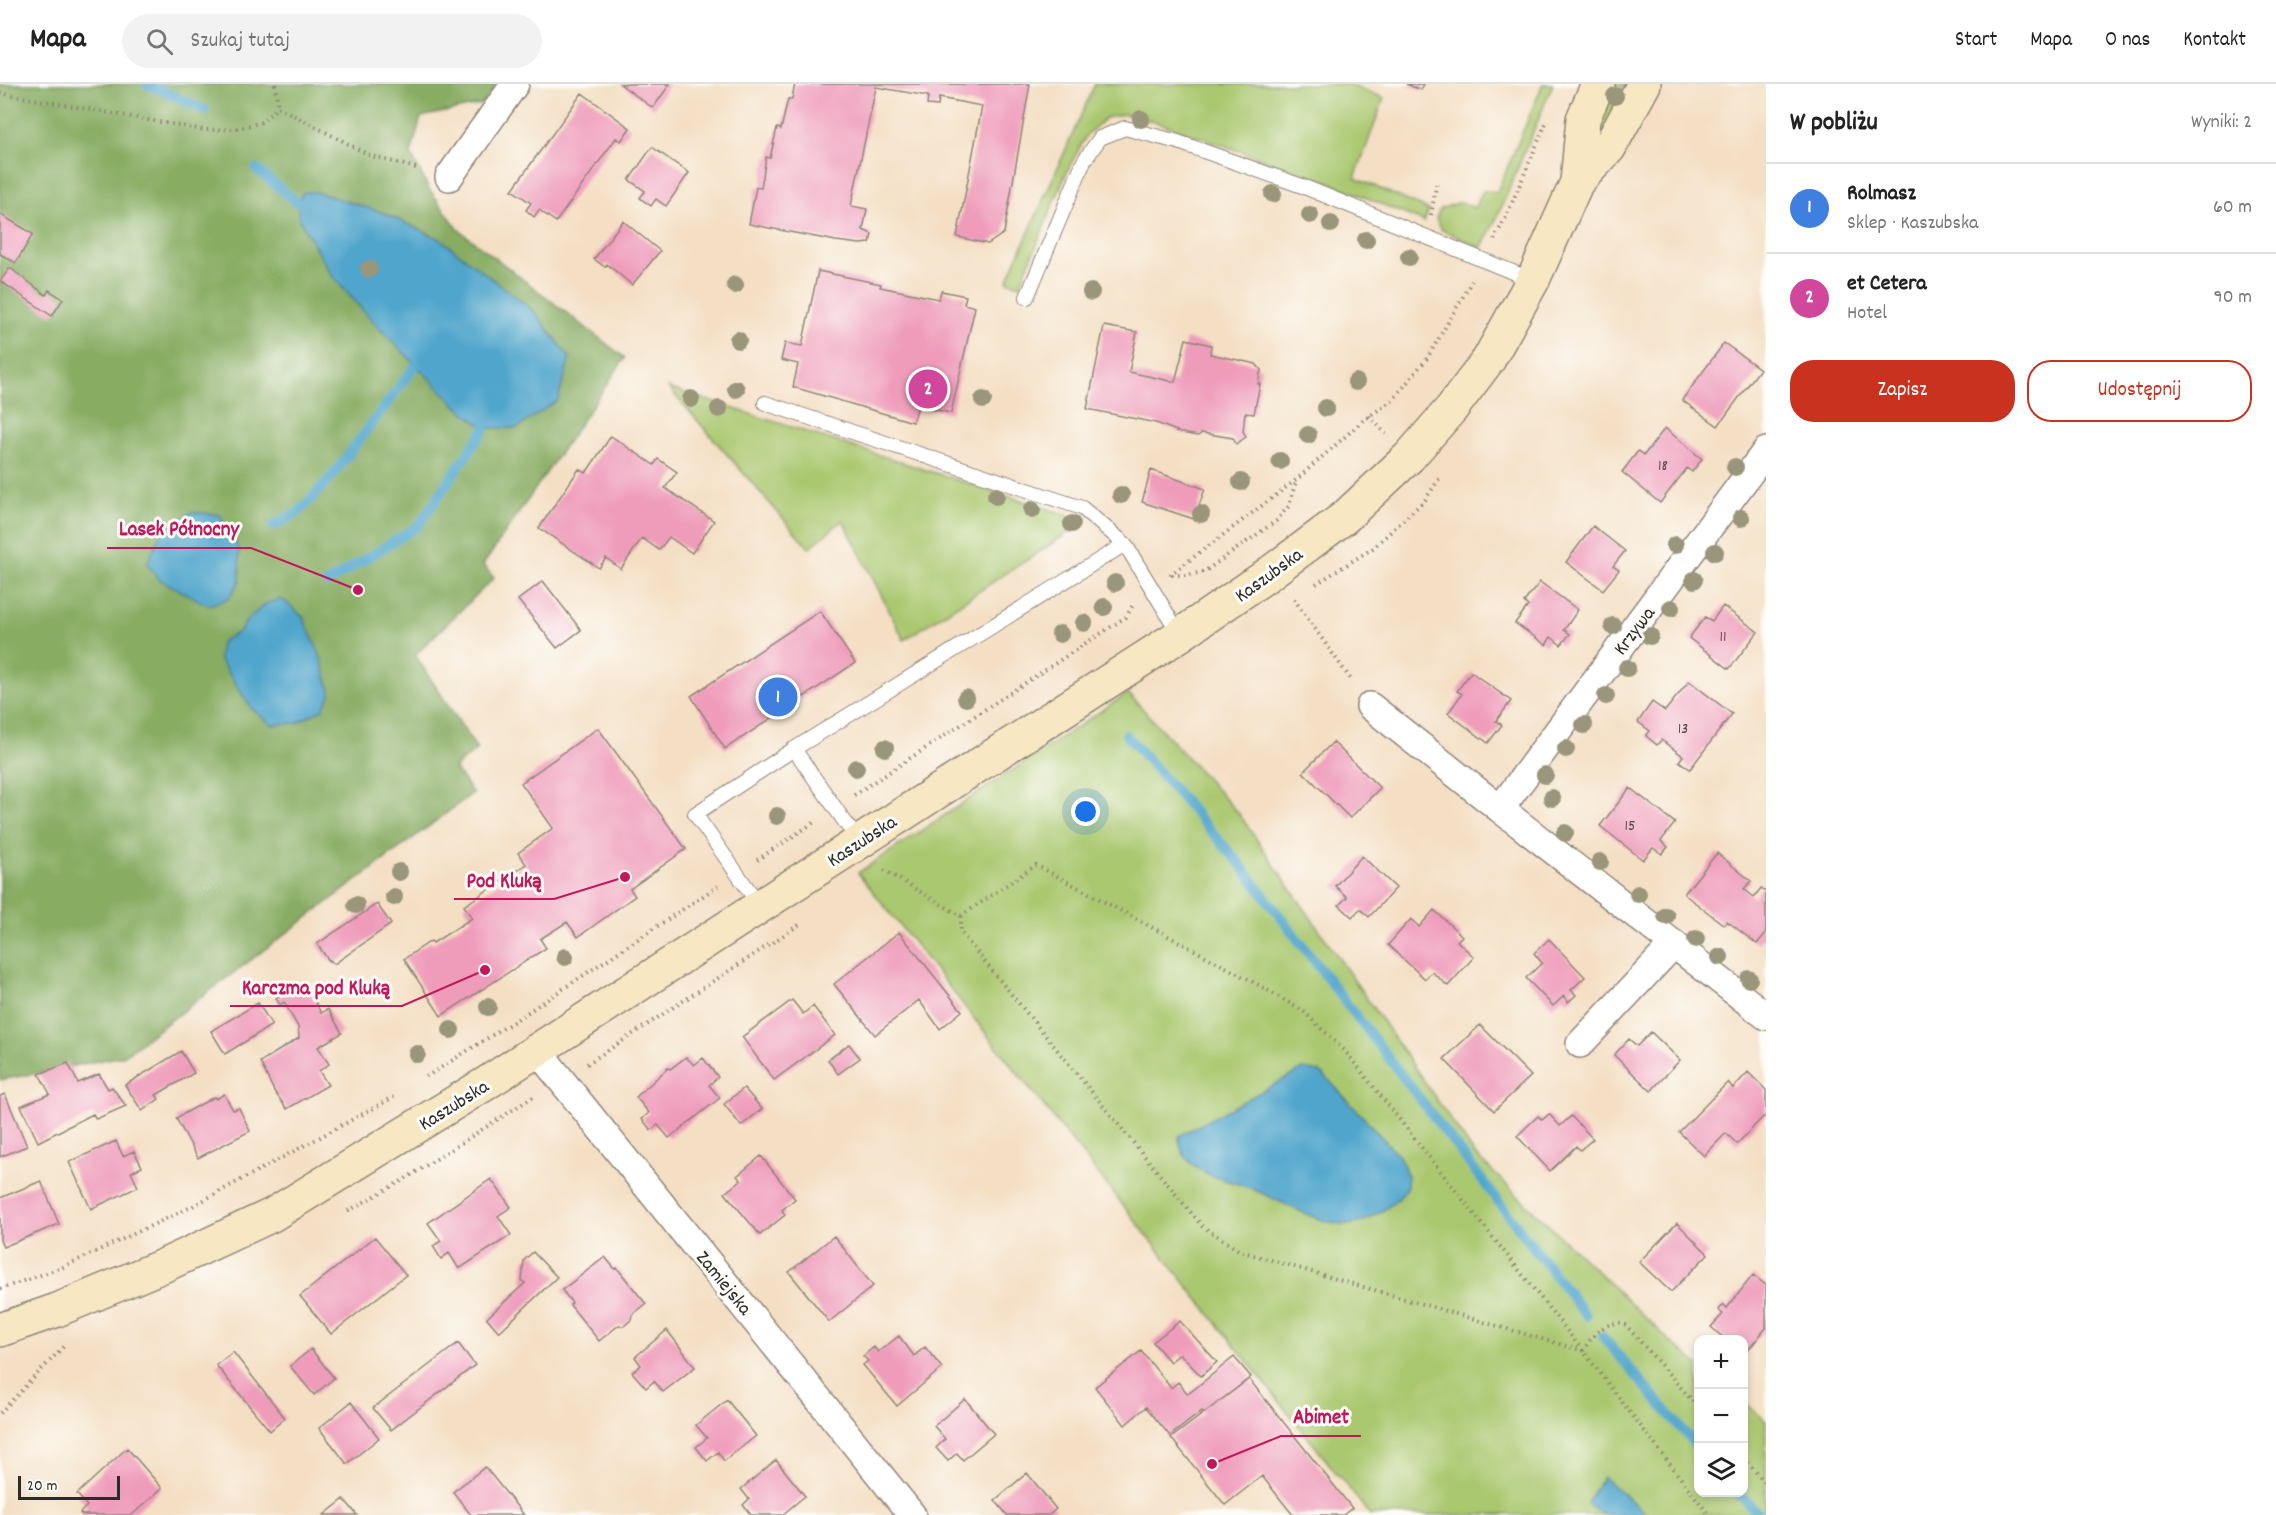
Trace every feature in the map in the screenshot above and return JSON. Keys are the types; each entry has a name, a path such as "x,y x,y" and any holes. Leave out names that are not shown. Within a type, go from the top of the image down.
{"main road":[{"name":"Kaszubska","path":"0,1330 57,1310 165,1265 272,1215 486,1084 1180,634 1263,578 1345,517 1409,458 1452,408 1489,359 1533,280 1577,182 1583,119 1598,84"},
{"name":"Kaszubska","path":"1577,182 1609,148 1644,84"}],"street":[{"path":"449,177 515,84"},
{"name":"Krzywa","path":"1500,809 1766,451"},
{"path":"1370,706 1766,1016"},
{"path":"1580,1044 1674,944"},
{"name":"Zamiejska","path":"537,1050 912,1515"}],"lane":[{"path":"1028,297 1084,161 1100,138 1125,128 1178,142 1302,186 1533,280"},
{"path":"765,403 1082,508 1125,544 1180,634"},
{"path":"760,906 695,814 794,749 1125,544"},
{"path":"794,749 859,842"}],"path":[{"path":"275,84 278,107"},
{"path":"0,93 204,130 235,129 262,123 278,107"},
{"path":"278,107 371,156 449,177"},
{"path":"417,1083 1126,617 1136,599 1296,480 1365,419 1393,400 1428,357 1484,260 1506,217 1550,115"},
{"path":"1427,236 1437,181"},
{"path":"1171,575 1204,572 1276,521 1289,506 1296,480"},
{"path":"1294,598 1370,706"},
{"path":"961,916 1036,865 1303,1011 1346,1052 1709,1515"},
{"path":"884,870 961,916"},
{"path":"961,916 961,933 1202,1226 1240,1251 1583,1352"},
{"path":"567,1087 584,1074 586,1064 804,922"},
{"path":"0,1289 61,1268 191,1207 398,1095"},
{"path":"1583,1352 1594,1335 1608,1324 1624,1323 1694,1402"},
{"path":"0,1413 71,1338"},
{"path":"1748,1464 1766,1484"}],"green space":[{"path":"0,84 497,84 483,104 421,117 411,154 429,189 459,230 625,358 483,565 494,578 415,655 477,749 454,768 473,793 123,1056 0,1080","holes":["316,192 381,212 439,239 534,311 570,358 461,410 331,274 299,219"]},
{"path":"1095,84 1348,84 1384,98 1355,178 1429,210 1424,222 1329,182 1156,122 1123,114 1105,118 1086,136 1068,169 1020,285 1007,281"},
{"path":"1543,84 1553,84 1495,222 1481,248 1442,230 1436,219 1440,209 1461,202 1474,208 1483,191 1497,192"},
{"path":"1615,84 1625,84 1606,129 1587,151"},
{"path":"669,388 1073,517 1079,526 904,640 843,520 809,548"},
{"path":"1128,693 1239,814 1475,1155 1671,1342 1694,1361 1694,1497 1748,1497 1748,1405 1766,1421 1766,1515 1370,1515 858,873"}],"water":[{"path":"303,192 316,192 381,212 440,239 534,311 570,358 558,400 517,428 485,428 461,410 373,322 331,274 299,219 298,203"},
{"path":"191,512 220,515 239,549 240,581 228,599 208,605 160,580 147,564 160,535"},
{"path":"282,599 303,617 320,655 331,693 323,709 297,723 272,725 252,709 219,659 221,642 240,631 248,619 267,603"},
{"path":"1303,1069 1320,1072 1326,1077 1399,1156 1404,1166 1408,1182 1403,1194 1382,1211 1361,1222 1341,1224 1314,1217 1250,1188 1213,1176 1192,1164 1181,1148 1179,1136"},
{"path":"1603,1477 1648,1515 1604,1515 1587,1503"}],"building":[{"path":"620,84 670,84 653,108"},
{"path":"795,84 1030,84 1004,233 988,244 957,237 982,106 939,98 938,106 927,105 928,96 876,87 851,206 867,209 863,230 872,234 870,243 836,241 749,224 756,187 761,188 766,157 770,158 777,128 781,129 788,99 792,99"},
{"path":"1406,84 1424,84 1421,90"},
{"path":"582,93 630,128 621,141 616,138 556,222 539,210 534,217 526,210 531,203 512,190"},
{"path":"652,147 689,173 666,206 656,199 651,206 640,198 645,191 629,180"},
{"path":"0,214 33,234 16,263 0,254"},
{"path":"623,221 660,251 632,285 607,264 605,267 594,259"},
{"path":"10,268 46,295 49,290 63,299 52,316 0,281"},
{"path":"818,271 939,299 941,291 966,296 964,304 975,307 951,413 918,406 913,422 793,387 798,364 781,360 785,343 802,346"},
{"path":"1104,326 1137,332 1129,372 1175,382 1186,339 1211,345 1210,354 1256,364 1261,370 1258,384 1260,384 1254,414 1245,413 1243,431 1246,437 1236,444 1233,438 1176,432 1156,423 1087,409"},
{"path":"1724,343 1760,369 1718,426 1682,400"},
{"path":"1665,428 1702,459 1692,472 1687,468 1660,503 1622,472 1638,451 1644,455"},
{"path":"611,436 654,465 658,459 677,472 665,488 714,521 692,553 669,537 659,550 642,538 621,569 606,558 599,568 539,528 579,469 586,473"},
{"path":"1151,470 1205,489 1194,519 1142,502"},
{"path":"1593,526 1625,551 1613,566 1619,570 1603,590 1566,562"},
{"path":"543,581 581,630 557,648 518,600"},
{"path":"1540,582 1578,610 1564,630 1570,634 1561,645 1551,637 1546,645 1515,623 1528,606 1524,602"},
{"path":"1723,606 1758,632 1729,669 1689,638 1705,617 1712,621"},
{"path":"820,611 855,663 725,749 691,696"},
{"path":"1471,672 1511,701 1496,721 1502,725 1488,743 1448,713 1462,694 1457,691"},
{"path":"1689,681 1732,714 1690,769 1679,761 1683,756 1661,740 1657,745 1646,736 1650,731 1638,722 1652,702 1665,711"},
{"path":"598,728 686,849 630,889 635,896 578,937 567,922 540,939 546,948 441,1016 404,959 472,918 464,906 526,864 518,853 553,828 521,783"},
{"path":"1333,742 1380,788 1350,818 1303,772"},
{"path":"1630,788 1675,823 1661,841 1668,847 1662,854 1653,848 1643,860 1600,826"},
{"path":"1717,853 1751,881 1744,889 1754,897 1761,888 1766,892 1766,933 1757,944 1727,921 1724,925 1684,894"},
{"path":"1362,856 1396,888 1369,917 1360,909 1352,917 1339,905 1347,897 1335,886"},
{"path":"377,904 391,924 334,964 329,961 317,944"},
{"path":"1434,910 1462,936 1457,941 1474,957 1448,986 1432,972 1425,979 1388,945 1411,919 1419,927"},
{"path":"899,932 962,1011 940,1029 919,1000 875,1035 834,984"},
{"path":"1549,939 1585,977 1571,990 1576,995 1568,1002 1564,996 1553,1006 1526,978 1542,963 1534,953"},
{"path":"305,982 321,1013 328,1009 342,1033 318,1047 329,1064 319,1071 328,1085 287,1109 274,1091 260,1062 299,1038 298,1027 284,1002 280,1005 276,998"},
{"path":"792,1000 803,1014 813,1006 835,1035 774,1080 742,1037"},
{"path":"258,1003 272,1025 225,1054 211,1031"},
{"path":"1480,1025 1531,1076 1494,1111 1444,1059"},
{"path":"1651,1032 1680,1060 1651,1091 1614,1055 1629,1039 1637,1046"},
{"path":"849,1044 860,1058 838,1074 828,1060"},
{"path":"181,1051 194,1073 156,1095 159,1099 142,1111 125,1085"},
{"path":"686,1057 694,1065 703,1058 718,1077 709,1085 720,1098 669,1138 658,1125 651,1130 642,1119 649,1113 636,1097 668,1068 670,1069"},
{"path":"68,1063 78,1083 99,1074 108,1089 112,1087 126,1106 96,1119 93,1114 38,1142 21,1106 50,1094 39,1074"},
{"path":"1748,1072 1766,1090 1766,1117 1763,1117 1737,1144 1726,1133 1704,1156 1679,1132 1728,1082 1733,1088"},
{"path":"744,1088 762,1109 741,1126 724,1104"},
{"path":"5,1094 27,1146 0,1157 0,1096"},
{"path":"224,1094 233,1110 239,1108 250,1131 198,1158 176,1118"},
{"path":"1549,1114 1560,1126 1571,1116 1593,1139 1580,1150 1576,1146 1550,1171 1517,1136 1538,1116 1542,1120"},
{"path":"116,1141 123,1156 134,1151 142,1167 131,1172 138,1187 91,1209 69,1162"},
{"path":"761,1156 795,1199 782,1210 785,1215 760,1235 725,1193 741,1180 737,1176"},
{"path":"491,1179 511,1207 498,1216 511,1235 459,1269 449,1253 441,1259 433,1246 441,1241 428,1223"},
{"path":"41,1181 59,1224 3,1247 0,1240 0,1198"},
{"path":"1677,1223 1708,1254 1671,1292 1639,1262"},
{"path":"834,1236 873,1286 829,1322 789,1272"},
{"path":"375,1237 406,1275 331,1334 300,1296"},
{"path":"533,1252 557,1277 499,1332 487,1318 525,1283 522,1281 524,1260"},
{"path":"605,1257 615,1269 617,1268 646,1304 632,1315 631,1320 624,1326 619,1325 599,1341 570,1305 572,1303 562,1290"},
{"path":"1753,1275 1766,1285 1766,1328 1748,1350 1748,1335 1720,1335 1711,1327 1723,1314 1718,1310 1723,1304 1727,1308"},
{"path":"1180,1321 1217,1362 1201,1376 1180,1354 1170,1362 1153,1342"},
{"path":"667,1330 695,1367 663,1392 654,1381 646,1388 632,1372 641,1365 635,1357"},
{"path":"899,1336 914,1356 925,1347 942,1368 897,1406 863,1365 868,1361 863,1356 874,1347 878,1352"},
{"path":"458,1343 475,1365 391,1430 373,1408"},
{"path":"311,1349 334,1378 314,1395 290,1366"},
{"path":"1141,1351 1171,1388 1178,1382 1188,1394 1234,1357 1251,1377 1170,1436 1146,1407 1125,1425 1095,1387"},
{"path":"233,1352 285,1418 270,1431 216,1365"},
{"path":"1249,1379 1352,1508 1343,1515 1293,1515 1262,1476 1225,1505 1171,1438"},
{"path":"965,1399 994,1434 963,1460 957,1453 948,1461 936,1448 945,1439 934,1426"},
{"path":"727,1400 756,1436 724,1461 718,1452 707,1461 696,1447 707,1438 696,1425"},
{"path":"351,1402 379,1438 347,1464 319,1428"},
{"path":"127,1448 162,1488 132,1515 82,1515 80,1513 87,1506 77,1494"},
{"path":"776,1460 805,1496 782,1515 751,1515 743,1505 749,1499 741,1489"},
{"path":"485,1467 524,1515 471,1515 453,1492"},
{"path":"1027,1473 1056,1509 1049,1515 1007,1515 995,1500"},
{"path":"344,1499 357,1515 324,1515"}],"waterway":[{"path":"147,84 205,110"},
{"path":"256,169 298,203"},
{"path":"273,526 299,512 332,476 416,365"},
{"path":"327,583 418,526 485,428"},
{"path":"1126,735 1240,864 1586,1316"},
{"path":"1602,1336 1694,1443"},
{"path":"1742,1497 1760,1515"}],"place":[{"name":"et Cetera","path":"928,389"},
{"name":"Lasek Północny","path":"358,590"},
{"name":"Rolmasz","path":"778,697"},
{"name":"Pod Kluką","path":"625,877"},
{"name":"Karczma pod Kluką","path":"485,970"},
{"name":"Abimet","path":"1212,1464"}]}
